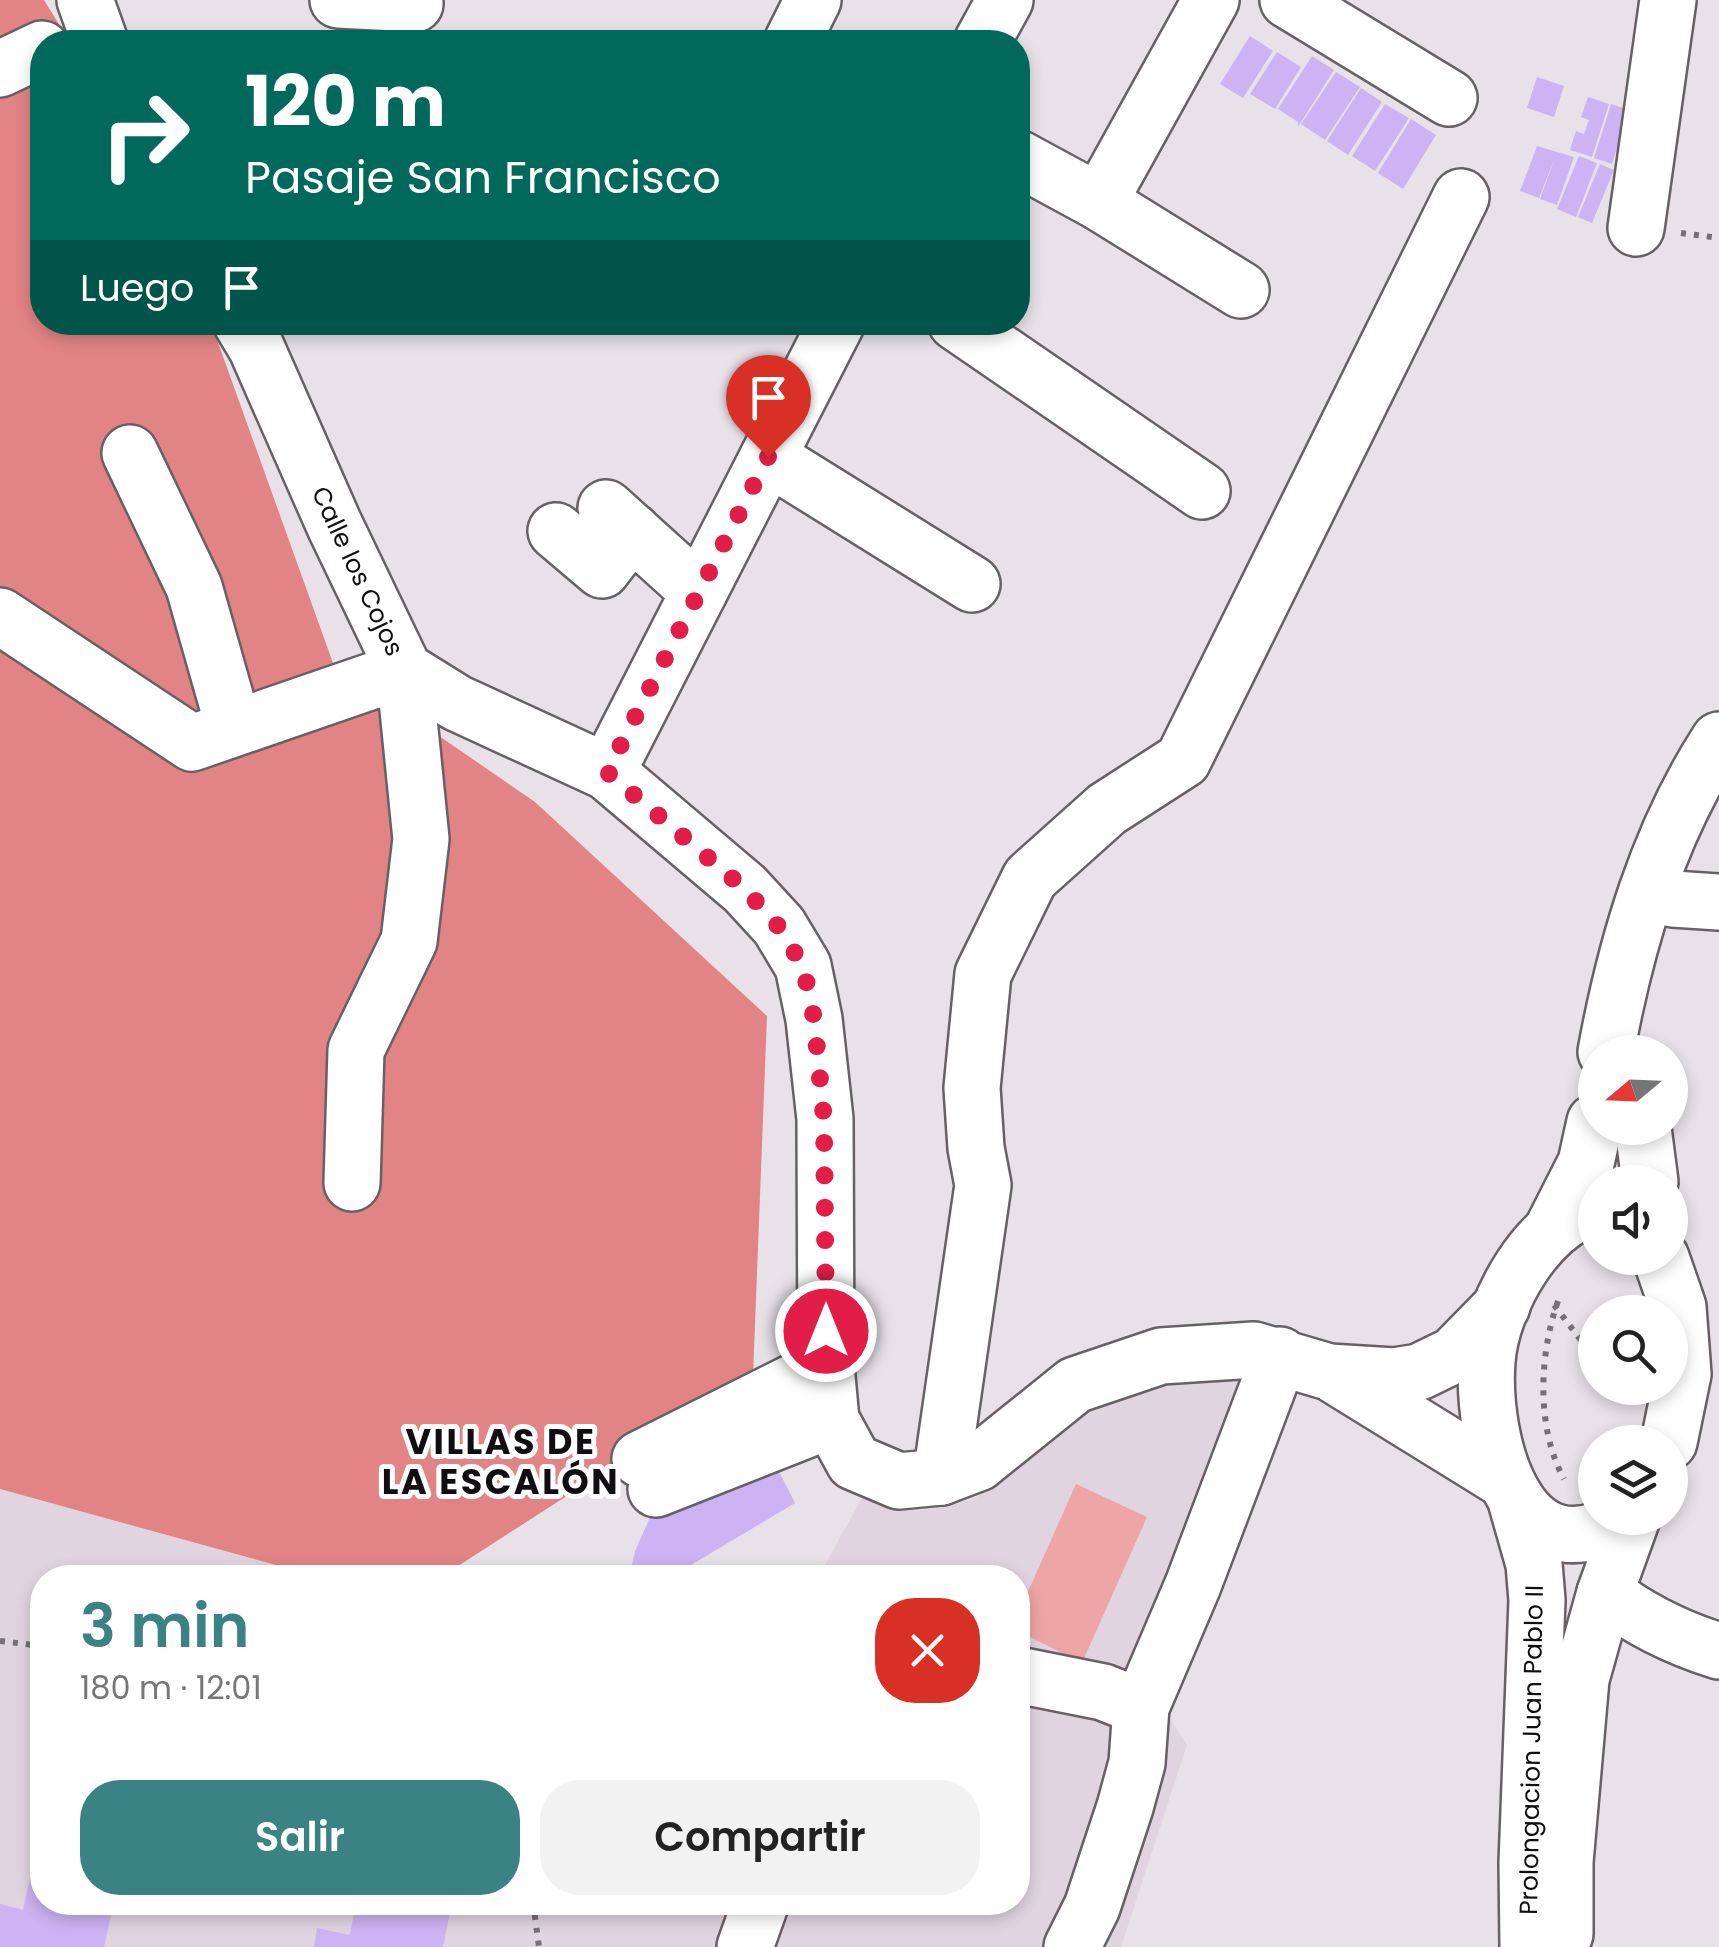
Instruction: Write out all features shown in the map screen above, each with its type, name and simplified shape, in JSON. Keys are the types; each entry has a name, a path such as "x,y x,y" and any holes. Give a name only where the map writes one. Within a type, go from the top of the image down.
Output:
{"street":[{"path":"338,0 415,4"},
{"path":"989,30 1006,0"},
{"path":"1099,202 1212,0"},
{"path":"1288,0 1449,98"},
{"path":"1636,228 1668,0"},
{"path":"0,69 30,55"},
{"path":"1030,165 1242,290"},
{"path":"942,1478 983,1185 972,1088 984,974 1030,878 1107,809 1184,760 1460,196"},
{"name":"Calle los Cojos","path":"249,335 404,670 458,703 607,772 745,889 778,926 803,966 814,1018 824,1119 826,1366 831,1420 854,1462 899,1481 942,1478 978,1463 1075,1385 1160,1356 1288,1359 1394,1376 1420,1372 1454,1355 1533,1297"},
{"path":"607,772 829,335"},
{"path":"975,335 1202,491"},
{"path":"130,452 194,587 234,728"},
{"path":"768,457 972,584"},
{"path":"556,531 602,570 619,520 700,592"},
{"path":"0,616 192,742 404,670 421,839 409,941 356,1050 352,1183"},
{"path":"1610,1035 1636,929 1667,837 1689,787 1719,740"},
{"path":"1646,1035 1652,984 1696,901 1694,846 1719,801"},
{"path":"1533,1297 1521,1264 1574,1218 1590,1145"},
{"path":"1667,1275 1678,1306 1684,1374 1673,1425"},
{"name":"Prolongacion Juan Pablo II","path":"1528,1947 1526,1863 1537,1600 1534,1564 1492,1442 1487,1360 1533,1297"},
{"path":"1072,1947 1092,1907 1138,1763 1128,1702 1288,1359 1511,1489 1537,1522 1554,1533 1580,1535"},
{"path":"826,1366 648,1474 831,1420"},
{"path":"1565,1947 1565,1862 1582,1678 1626,1535"},
{"path":"1605,1593 1631,1613 1681,1639 1719,1651"},
{"path":"1030,1678 1128,1702"},
{"path":"745,1947 756,1915"}],"path":[{"path":"1533,1297 1578,1336"},
{"path":"1533,1297 1546,1350 1545,1419 1554,1458 1571,1488"},
{"path":"0,1641 30,1645"},
{"path":"535,1915 539,1947"}],"shaded area":[{"path":"0,0 44,0 63,30 30,30 30,335 215,335 333,663 535,802 767,1016 753,1376 460,1565 276,1565 0,1489"},
{"path":"1278,1373 1165,1712 1187,1745 1121,1947 0,1947 0,1489 276,1565 30,1565 30,1915 1030,1915 1030,1565 825,1565 865,1493 922,1510 974,1499 1065,1426 1137,1382"},
{"path":"1076,1484 1147,1517 1082,1663 1030,1637 1030,1587"}],"building":[{"path":"1250,36 1273,51 1243,98 1220,84"},
{"path":"1277,52 1301,67 1275,109 1250,94"},
{"path":"1312,56 1334,70 1298,127 1298,122 1278,109"},
{"path":"1336,72 1360,87 1325,140 1301,124"},
{"path":"1537,77 1564,86 1554,117 1527,108"},
{"path":"1361,88 1382,102 1348,155 1327,141"},
{"path":"1588,97 1609,104 1592,157 1570,150 1576,131 1584,134 1589,120 1581,117"},
{"path":"1385,104 1409,118 1375,171 1352,156"},
{"path":"1611,104 1629,110 1612,164 1594,158"},
{"path":"1411,119 1436,135 1403,189 1378,173"},
{"path":"1537,146 1574,157 1557,205 1540,199 1555,158 1539,198 1520,191"},
{"path":"1579,156 1597,163 1576,217 1557,209"},
{"path":"1600,164 1614,170 1592,223 1578,217"},
{"path":"767,1448 795,1503 691,1565 632,1565 656,1504"},
{"path":"30,1877 30,1915 111,1915 104,1947 0,1947 0,1904 23,1910"},
{"path":"354,1915 449,1915 443,1947 314,1947 317,1928 350,1935"}],"district":[{"name":"VILLAS DE LA ESCALÓN","path":"501,1462"}],"route":[{"path":"768,457 607,772 745,889 778,926 803,966 814,1018 824,1119 826,1331"}]}
